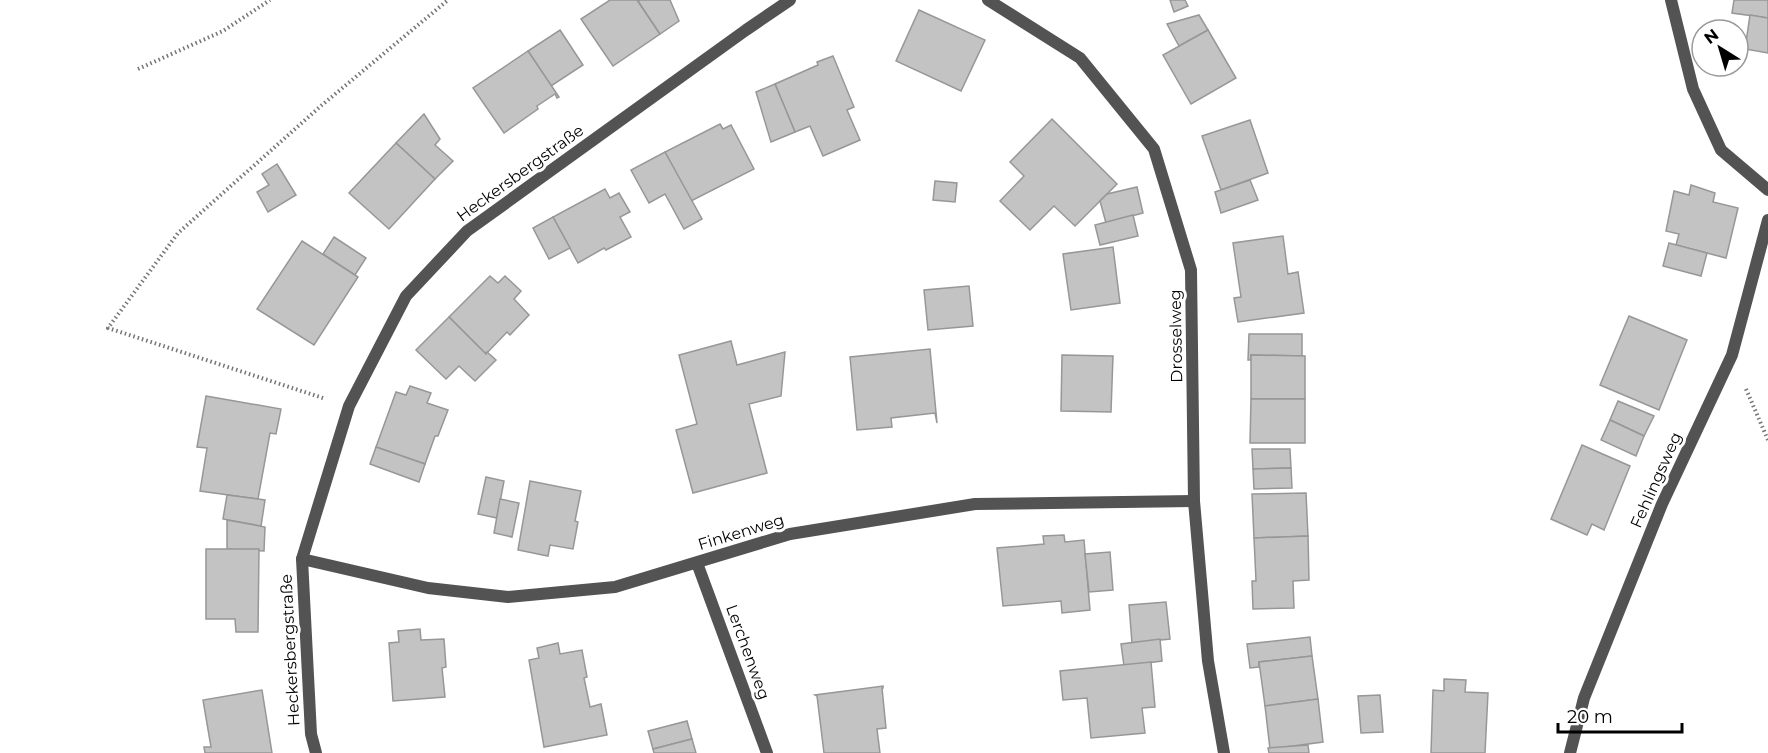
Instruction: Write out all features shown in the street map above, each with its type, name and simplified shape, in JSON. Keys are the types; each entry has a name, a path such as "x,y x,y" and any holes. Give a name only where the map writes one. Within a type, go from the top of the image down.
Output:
{"street":[{"name":"Heckersbergstraße","path":"316,753 311,734 302,559 349,406 406,296 467,231 790,0"},
{"name":"Drosselweg","path":"988,0 1080,58 1154,149 1191,270 1194,501 1208,661 1224,753"},
{"path":"1671,0 1694,89 1720,150 1768,190"},
{"name":"Fehlingsweg","path":"1570,753 1584,698 1662,504 1732,355 1768,220"},
{"name":"Finkenweg","path":"302,559 428,588 508,597 615,587 790,534 975,504 1194,501"},
{"name":"Lerchenweg","path":"698,562 767,753"}],"path":[{"path":"138,69 223,31 270,0"},
{"path":"349,406 108,328 178,233 322,105 448,0"},
{"path":"1732,355 1768,440"}],"building":[{"path":"610,0 637,0 660,34 613,66 581,19"},
{"path":"670,0 679,21 660,34 638,1"},
{"path":"1170,0 1185,0 1188,6 1174,12"},
{"path":"1734,0 1768,0 1768,18 1732,13"},
{"path":"919,10 985,40 961,91 896,61"},
{"path":"1199,15 1208,30 1179,46 1167,24"},
{"path":"1750,15 1768,18 1768,53 1750,50"},
{"path":"560,30 583,65 551,86 528,51"},
{"path":"1208,30 1236,78 1191,104 1163,55"},
{"path":"528,51 559,97 557,98 555,94 504,133 473,88"},
{"path":"833,56 854,107 847,110 860,140 823,156 810,126 795,132 775,84"},
{"path":"775,84 795,132 771,142 756,92"},
{"path":"424,114 440,139 435,145 453,161 435,179 396,143"},
{"path":"1052,119 1117,184 1075,226 1054,206 1030,230 1000,201 1024,176 1010,162"},
{"path":"1250,120 1268,173 1221,190 1202,136"},
{"path":"720,124 723,129 731,125 754,169 691,201 665,152"},
{"path":"396,143 435,179 389,229 349,193"},
{"path":"665,152 702,219 684,229 665,194 649,203 631,170"},
{"path":"277,164 296,195 268,212 257,192 269,185 262,174"},
{"path":"1250,180 1258,200 1221,213 1215,192"},
{"path":"935,181 957,183 955,202 933,200"},
{"path":"1691,185 1715,193 1713,202 1738,208 1726,258 1676,245 1679,234 1666,231 1674,191 1689,195"},
{"path":"1137,187 1143,213 1106,223 1100,201 1107,194"},
{"path":"605,189 610,198 619,193 630,212 620,217 631,237 606,250 604,248 578,263 553,217"},
{"path":"1133,215 1138,236 1100,245 1095,225"},
{"path":"553,217 570,248 549,259 533,228"},
{"path":"1283,236 1288,274 1298,272 1304,313 1238,322 1234,298 1241,297 1233,243"},
{"path":"334,237 366,258 355,275 323,254"},
{"path":"302,241 358,277 314,345 257,309"},
{"path":"1669,243 1707,253 1701,276 1663,266"},
{"path":"1113,247 1120,303 1071,310 1063,254"},
{"path":"490,276 498,283 505,276 521,291 514,299 529,315 510,335 507,332 486,354 449,317"},
{"path":"969,286 973,326 928,330 924,290"},
{"path":"1629,316 1687,340 1659,410 1600,385"},
{"path":"449,317 486,354 487,352 496,360 475,381 459,366 446,379 416,350"},
{"path":"1249,334 1302,334 1302,356 1251,355 1251,360 1248,360"},
{"path":"731,341 737,365 785,352 781,396 749,404 767,473 693,493 676,430 697,424 679,355"},
{"path":"930,349 937,423 935,413 891,418 892,427 857,430 850,357"},
{"path":"1062,355 1113,356 1111,412 1061,411"},
{"path":"1251,355 1305,356 1305,399 1251,399"},
{"path":"410,386 431,393 427,403 448,410 425,464 376,447 396,392 406,395"},
{"path":"206,396 281,409 276,434 270,433 258,499 200,491 207,448 197,447"},
{"path":"1251,399 1305,399 1305,443 1250,443"},
{"path":"1618,401 1654,416 1644,436 1610,420"},
{"path":"1610,420 1644,436 1636,456 1601,440"},
{"path":"1582,445 1630,466 1604,530 1592,524 1587,535 1551,519"},
{"path":"376,447 425,464 419,482 370,464"},
{"path":"1252,449 1290,449 1291,468 1253,469"},
{"path":"1291,468 1292,488 1254,489 1253,469"},
{"path":"486,477 504,481 497,518 478,514"},
{"path":"530,481 581,491 575,521 578,522 573,549 550,545 548,556 518,550"},
{"path":"1306,493 1308,536 1254,538 1252,494"},
{"path":"227,495 265,500 261,526 223,519"},
{"path":"500,499 519,503 512,537 494,533"},
{"path":"227,520 265,527 264,551 227,549"},
{"path":"1064,535 1065,542 1084,540 1090,610 1062,613 1061,601 1003,606 997,548 1044,544 1043,536"},
{"path":"1308,536 1309,580 1293,581 1294,608 1253,609 1252,581 1256,581 1254,538"},
{"path":"206,549 259,549 258,632 236,632 235,619 206,619"},
{"path":"1110,552 1113,590 1089,592 1085,554"},
{"path":"1166,602 1170,639 1132,643 1129,605"},
{"path":"420,629 421,640 444,639 446,667 442,668 445,697 393,701 389,643 399,642 398,631"},
{"path":"1310,637 1312,656 1259,662 1259,667 1250,668 1247,644"},
{"path":"1160,639 1162,661 1124,666 1121,644"},
{"path":"558,643 560,654 582,650 587,677 584,678 590,707 601,704 607,735 544,747 529,660 539,658 537,648"},
{"path":"1312,656 1318,699 1265,706 1259,662"},
{"path":"1151,662 1155,707 1142,708 1145,733 1091,738 1087,698 1063,700 1060,671"},
{"path":"1444,679 1466,680 1465,692 1488,693 1485,753 1431,753 1433,690 1444,691"},
{"path":"883,686 886,728 877,729 880,753 824,753 817,696 815,695"},
{"path":"262,690 272,753 205,753 204,747 211,747 203,700"},
{"path":"1380,695 1383,732 1361,733 1358,696"},
{"path":"1318,699 1323,742 1270,749 1265,706"},
{"path":"687,721 692,739 653,749 648,731"},
{"path":"692,739 696,753 654,753 653,749"},
{"path":"1308,745 1309,753 1269,753 1268,748"}]}
